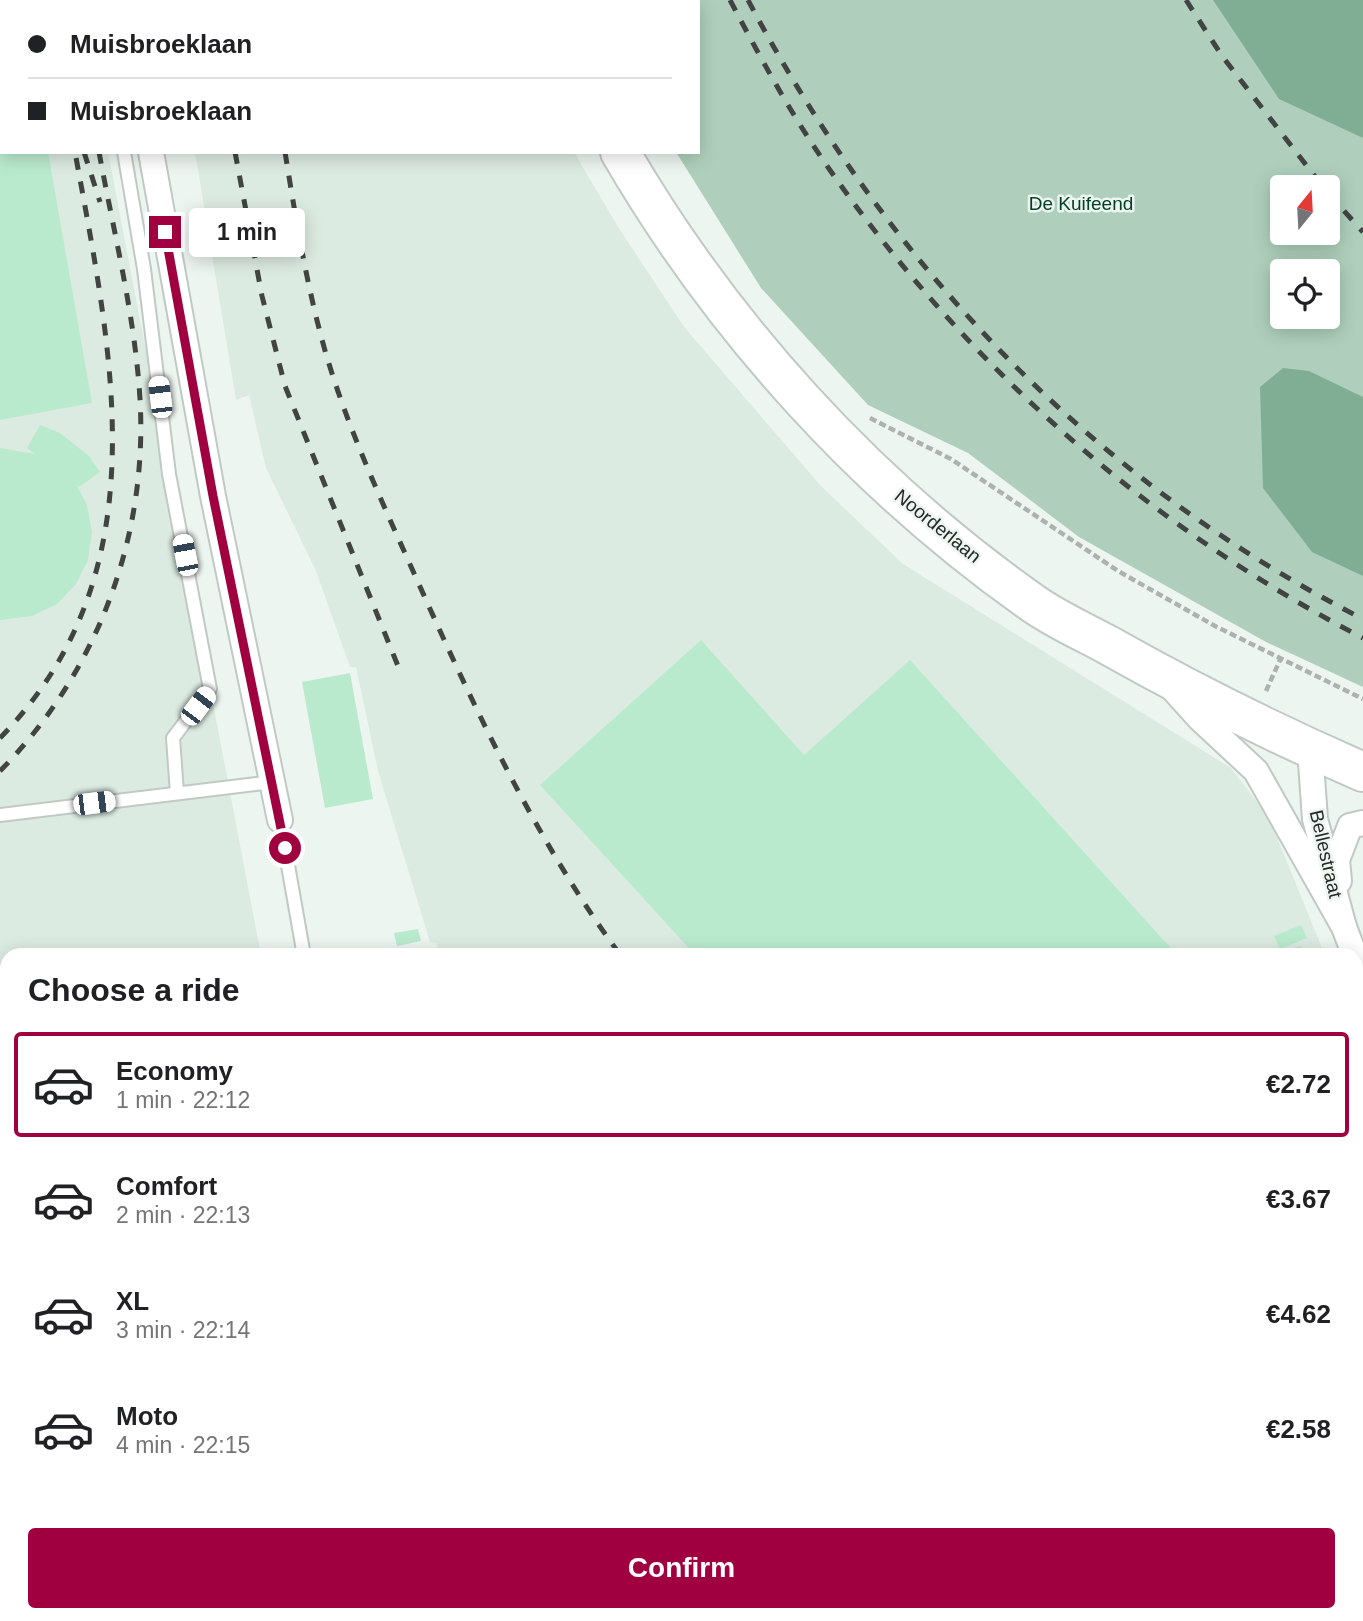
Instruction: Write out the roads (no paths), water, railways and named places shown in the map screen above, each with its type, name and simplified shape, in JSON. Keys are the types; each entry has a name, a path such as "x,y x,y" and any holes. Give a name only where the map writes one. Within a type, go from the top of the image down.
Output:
{"main road":[{"name":"Noorderlaan","path":"621,154 699,275 733,318 851,452 914,509 1036,605 1162,677 1363,772"}],"street":[{"path":"151,154 213,496 280,820"},
{"path":"1162,677 1199,718 1256,771 1344,927"},
{"name":"Bellestraat","path":"1310,749 1315,819 1344,927 1352,948"},
{"path":"1344,927 1337,860 1350,826 1363,823"}],"lane":[{"path":"124,154 144,269 169,474 211,689 173,738 177,793"},
{"path":"0,815 272,782"},
{"path":"280,820 302,948"}],"railway":[{"path":"730,0 791,110 832,173 886,245 943,313 1004,377 1069,437 1137,494 1209,546 1284,594 1363,638"},
{"path":"748,0 804,98 866,190 933,277 1007,358 1087,433 1173,502 1265,564 1363,619"},
{"path":"1186,0 1222,56 1314,175"},
{"path":"0,738 51,673 85,605 105,533 112,459 110,383 102,306 75,154"},
{"path":"85,154 100,202"},
{"path":"0,771 34,733 64,691 89,647 125,552 135,502 140,451 137,368 129,306 99,154"},
{"path":"235,154 262,296 285,386 400,671"},
{"path":"285,154 302,254 319,329 345,412 368,468 461,677 509,773 561,867 615,948"},
{"path":"1340,206 1363,232"}],"park label":[{"name":"De Kuifeend","path":"1081,203"}]}
